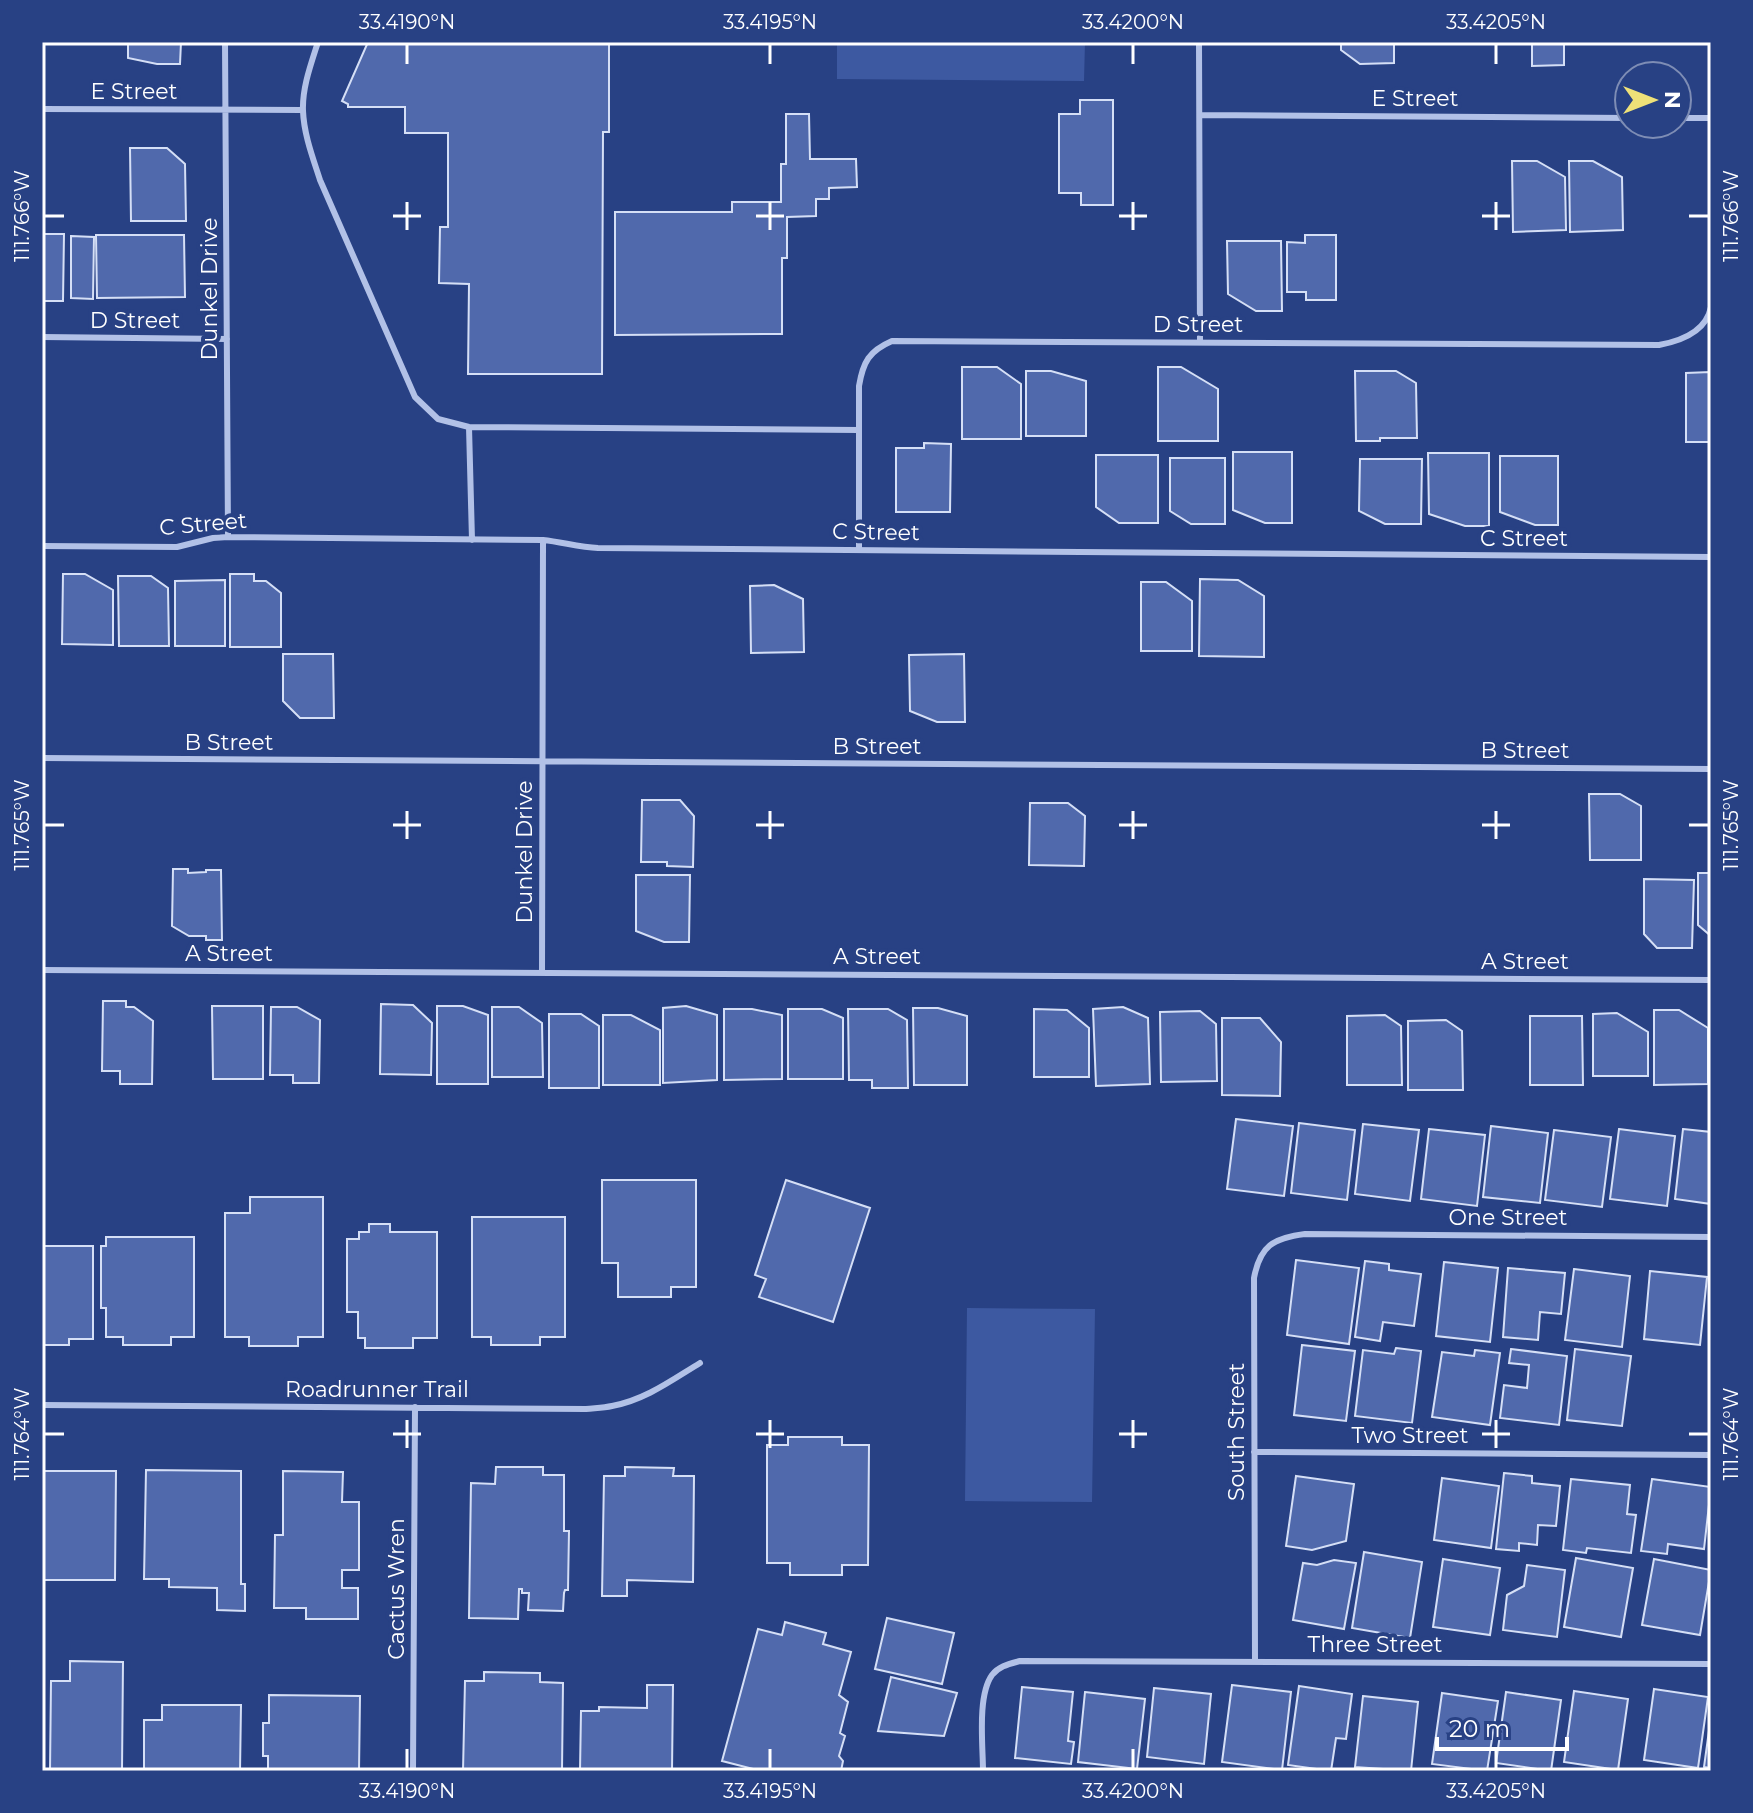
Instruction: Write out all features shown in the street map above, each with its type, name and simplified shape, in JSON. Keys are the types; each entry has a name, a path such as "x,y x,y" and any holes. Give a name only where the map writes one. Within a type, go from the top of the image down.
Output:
{"lane":[{"name":"Dunkel Drive","path":"225,42 228,537"},
{"path":"318,42 307,74 302,110 308,145 320,180 415,397 438,419 469,427 859,430"},
{"path":"1199,42 1200,342"},
{"name":"E Street","path":"42,109 302,110"},
{"name":"E Street","path":"1200,115 1613,118"},
{"name":"D Street","path":"859,550 861,371 878,347 892,341 1659,345 1675,342 1701,327 1711,307"},
{"name":"D Street","path":"42,337 227,339"},
{"path":"469,427 472,540"},
{"name":"C Street","path":"42,546 177,547 228,537 543,540 589,547 1711,557"},
{"name":"Dunkel Drive","path":"542,972 543,540"},
{"name":"B Street","path":"42,758 1711,769"},
{"name":"A Street","path":"42,970 1711,980"},
{"name":"One Street","path":"1305,1234 1711,1237"},
{"name":"South Street","path":"1255,1661 1254,1278 1262,1252 1273,1242 1305,1234"},
{"name":"Roadrunner Trail","path":"42,1405 586,1409 636,1400 700,1363"},
{"name":"Cactus Wren","path":"413,1771 415,1407"},
{"name":"Two Street","path":"1254,1452 1711,1455"},
{"name":"Three Street","path":"983,1771 986,1689 992,1675 1004,1665 1020,1661 1711,1664"}],"shaded area":[{"path":"837,42 1085,42 1084,81 837,79"},
{"path":"967,1308 1095,1309 1092,1502 965,1501"}],"building":[{"path":"128,42 181,42 180,64 157,64 128,58"},
{"path":"368,42 609,42 609,132 603,132 602,374 468,374 469,284 439,283 440,227 448,227 448,133 405,133 405,107 348,107 342,101"},
{"path":"1341,42 1394,42 1394,63 1360,64 1341,50"},
{"path":"1532,42 1564,42 1564,65 1532,66"},
{"path":"1080,100 1113,100 1113,205 1081,205 1081,193 1059,193 1059,114 1080,114"},
{"path":"786,114 809,114 810,159 856,159 857,187 829,188 829,199 816,199 816,216 787,217 787,258 782,258 782,334 615,335 615,212 732,212 732,202 781,202 781,164 786,164"},
{"path":"130,148 167,148 185,164 186,221 131,221"},
{"path":"1512,161 1537,161 1565,177 1566,230 1513,232"},
{"path":"1569,161 1593,161 1622,177 1623,230 1570,232"},
{"path":"42,234 64,234 63,301 42,301"},
{"path":"96,235 184,235 185,297 97,298"},
{"path":"1305,235 1336,235 1336,300 1306,300 1306,292 1287,292 1287,242 1305,243"},
{"path":"71,236 94,237 93,299 71,298"},
{"path":"1227,241 1281,241 1282,311 1256,311 1228,294"},
{"path":"962,367 997,367 1021,384 1021,439 962,439"},
{"path":"1158,367 1181,367 1218,389 1218,441 1158,441"},
{"path":"1026,371 1051,371 1086,381 1086,436 1026,436"},
{"path":"1355,371 1396,371 1416,383 1417,438 1356,441"},
{"path":"1710,372 1711,442 1686,442 1686,373"},
{"path":"924,443 951,444 950,512 896,512 896,448 924,448"},
{"path":"1233,452 1292,452 1292,523 1265,523 1233,510"},
{"path":"1428,453 1489,453 1489,526 1465,526 1429,514"},
{"path":"1096,455 1158,455 1158,523 1119,523 1096,507"},
{"path":"1500,456 1558,456 1558,525 1535,525 1500,512"},
{"path":"1170,458 1225,458 1225,524 1191,524 1170,511"},
{"path":"1360,459 1422,459 1421,524 1385,524 1359,511"},
{"path":"63,574 85,574 113,590 113,645 62,644"},
{"path":"230,574 254,574 254,581 266,581 281,593 281,647 230,647"},
{"path":"118,576 151,576 168,588 169,646 119,646"},
{"path":"1200,579 1238,580 1264,596 1264,657 1199,656"},
{"path":"225,580 225,646 175,646 175,581"},
{"path":"1141,582 1166,582 1192,601 1192,651 1141,651"},
{"path":"774,585 803,599 804,652 751,653 750,586"},
{"path":"283,654 333,654 334,718 300,718 283,701"},
{"path":"964,654 965,722 937,722 910,711 909,655"},
{"path":"1589,794 1620,794 1641,806 1641,860 1590,860"},
{"path":"642,800 680,800 694,816 693,867 667,866 667,862 641,862"},
{"path":"1030,803 1068,803 1085,816 1084,866 1029,865"},
{"path":"173,869 188,869 188,873 221,870 222,940 189,936 172,926"},
{"path":"1698,873 1711,873 1711,936 1698,925"},
{"path":"636,875 690,875 689,942 664,942 636,931"},
{"path":"1644,879 1694,880 1692,948 1657,948 1644,934"},
{"path":"103,1001 126,1001 126,1007 134,1007 153,1021 152,1084 120,1084 120,1071 102,1071"},
{"path":"381,1004 413,1005 432,1023 431,1075 380,1074"},
{"path":"212,1006 263,1006 263,1079 213,1079"},
{"path":"437,1006 463,1006 488,1015 488,1084 437,1084"},
{"path":"686,1006 717,1015 717,1080 663,1083 663,1008"},
{"path":"271,1007 297,1007 320,1020 319,1083 293,1083 293,1075 270,1075"},
{"path":"492,1007 519,1007 542,1023 543,1077 492,1077"},
{"path":"1123,1007 1148,1018 1150,1084 1096,1086 1093,1009"},
{"path":"913,1008 938,1008 967,1016 967,1085 914,1085"},
{"path":"724,1009 752,1009 782,1015 782,1079 724,1080"},
{"path":"788,1009 822,1009 843,1018 843,1079 788,1079"},
{"path":"848,1009 888,1009 907,1020 908,1088 872,1088 872,1080 849,1080"},
{"path":"1034,1009 1067,1010 1089,1028 1089,1077 1034,1077"},
{"path":"1654,1010 1679,1010 1708,1028 1708,1084 1654,1085"},
{"path":"1200,1011 1216,1024 1217,1081 1161,1082 1160,1012"},
{"path":"1617,1013 1648,1032 1648,1076 1593,1076 1593,1014"},
{"path":"549,1014 581,1014 599,1026 599,1088 549,1088"},
{"path":"603,1015 631,1015 660,1030 660,1085 603,1085"},
{"path":"1385,1015 1401,1026 1402,1085 1347,1085 1347,1016"},
{"path":"1530,1016 1582,1016 1583,1085 1530,1085"},
{"path":"1222,1018 1260,1018 1281,1042 1280,1096 1222,1095"},
{"path":"1446,1020 1462,1031 1463,1090 1408,1090 1408,1021"},
{"path":"1236,1119 1293,1126 1284,1196 1227,1189"},
{"path":"1299,1123 1355,1130 1347,1200 1291,1193"},
{"path":"1363,1124 1419,1130 1410,1201 1355,1194"},
{"path":"1491,1126 1548,1133 1540,1203 1483,1197"},
{"path":"1429,1129 1485,1135 1477,1206 1421,1199"},
{"path":"1619,1129 1675,1136 1667,1206 1610,1199"},
{"path":"1683,1129 1711,1132 1711,1204 1675,1199"},
{"path":"1554,1130 1611,1137 1602,1207 1545,1200"},
{"path":"602,1180 696,1180 696,1287 671,1287 671,1297 618,1297 618,1263 602,1263"},
{"path":"786,1180 870,1208 833,1322 759,1297 766,1279 755,1275"},
{"path":"250,1197 323,1197 323,1337 298,1337 298,1346 249,1346 249,1337 225,1337 225,1213 250,1213"},
{"path":"472,1217 565,1217 565,1337 540,1337 540,1345 491,1345 491,1337 472,1337"},
{"path":"369,1224 390,1224 390,1232 437,1232 437,1338 413,1338 413,1348 365,1348 365,1338 358,1338 358,1312 347,1312 347,1239 359,1239 359,1232 369,1232"},
{"path":"106,1237 194,1237 194,1337 171,1337 171,1345 123,1345 123,1337 106,1337 106,1308 101,1308 101,1246 106,1246"},
{"path":"42,1246 93,1246 93,1339 69,1339 69,1345 42,1345"},
{"path":"1296,1260 1359,1268 1349,1344 1287,1335"},
{"path":"1365,1261 1389,1264 1389,1270 1421,1274 1414,1326 1383,1322 1380,1341 1355,1337"},
{"path":"1444,1262 1498,1268 1490,1342 1436,1336"},
{"path":"1508,1268 1565,1273 1561,1314 1540,1312 1538,1340 1503,1337"},
{"path":"1574,1269 1630,1276 1622,1347 1565,1340"},
{"path":"1650,1271 1707,1277 1700,1345 1644,1339"},
{"path":"1302,1345 1355,1351 1346,1421 1294,1415"},
{"path":"1396,1348 1421,1351 1412,1423 1355,1416 1363,1350 1394,1354"},
{"path":"1511,1349 1567,1356 1559,1425 1500,1418 1504,1385 1527,1388 1529,1365 1509,1363"},
{"path":"1575,1349 1631,1356 1622,1426 1567,1420"},
{"path":"1475,1350 1500,1353 1490,1425 1432,1417 1442,1352 1474,1356"},
{"path":"788,1437 842,1437 842,1445 869,1445 868,1565 842,1565 842,1575 790,1575 790,1563 767,1563 767,1445 788,1445"},
{"path":"496,1467 543,1467 543,1475 564,1475 564,1531 569,1531 568,1590 564,1593 563,1611 528,1610 529,1593 522,1593 519,1589 518,1619 469,1618 471,1483 495,1484"},
{"path":"625,1467 674,1468 673,1476 694,1476 693,1582 627,1580 627,1596 602,1596 604,1476 625,1476"},
{"path":"146,1470 241,1471 241,1584 245,1584 245,1611 217,1610 217,1588 169,1587 169,1579 144,1579"},
{"path":"42,1471 116,1471 115,1580 42,1580"},
{"path":"283,1471 343,1472 342,1502 359,1502 359,1570 342,1570 342,1588 358,1588 358,1619 306,1619 306,1608 274,1608 275,1535 283,1535"},
{"path":"1504,1473 1532,1476 1532,1483 1560,1486 1556,1526 1538,1525 1537,1545 1519,1543 1519,1551 1496,1549"},
{"path":"1296,1476 1354,1484 1346,1541 1312,1550 1286,1546"},
{"path":"1442,1478 1499,1486 1491,1548 1434,1540"},
{"path":"1571,1479 1630,1485 1627,1514 1636,1515 1631,1553 1587,1548 1586,1553 1563,1550"},
{"path":"1652,1479 1711,1487 1704,1549 1668,1544 1667,1554 1641,1551"},
{"path":"1364,1552 1422,1562 1410,1638 1352,1628"},
{"path":"1576,1558 1633,1568 1621,1637 1564,1627"},
{"path":"1443,1559 1500,1568 1490,1635 1433,1627"},
{"path":"1654,1559 1711,1570 1700,1635 1642,1625"},
{"path":"1334,1560 1356,1563 1344,1629 1293,1620 1303,1563 1317,1565"},
{"path":"1527,1565 1565,1570 1557,1637 1503,1630 1507,1595 1524,1586"},
{"path":"887,1618 954,1633 942,1684 875,1669"},
{"path":"785,1622 826,1633 823,1644 851,1652 839,1695 848,1702 840,1733 845,1736 839,1756 843,1761 841,1771 761,1771 722,1761 758,1629 782,1635"},
{"path":"70,1661 123,1662 122,1771 50,1771 51,1681 70,1681"},
{"path":"484,1672 540,1673 540,1682 563,1683 562,1771 463,1771 465,1681 484,1681"},
{"path":"891,1677 957,1693 944,1736 878,1731"},
{"path":"647,1685 673,1685 672,1771 580,1771 581,1711 599,1711 599,1707 647,1708"},
{"path":"1232,1685 1291,1692 1282,1770 1222,1762"},
{"path":"1299,1686 1352,1694 1346,1739 1336,1738 1331,1771 1288,1765"},
{"path":"1022,1687 1073,1692 1068,1741 1074,1742 1071,1764 1015,1758"},
{"path":"1154,1688 1211,1694 1204,1764 1147,1757"},
{"path":"1654,1689 1708,1697 1698,1768 1644,1760"},
{"path":"1574,1691 1628,1699 1618,1770 1564,1762"},
{"path":"1085,1692 1145,1699 1137,1769 1078,1762"},
{"path":"1506,1692 1561,1700 1551,1771 1496,1763"},
{"path":"1442,1693 1498,1701 1487,1771 1432,1764"},
{"path":"269,1695 360,1696 359,1771 268,1771 268,1756 263,1756 263,1723 269,1723"},
{"path":"1363,1696 1418,1702 1411,1771 1355,1767"},
{"path":"162,1705 241,1705 240,1771 144,1771 144,1720 162,1720"},
{"path":"1711,1716 1711,1768 1704,1767"}]}
